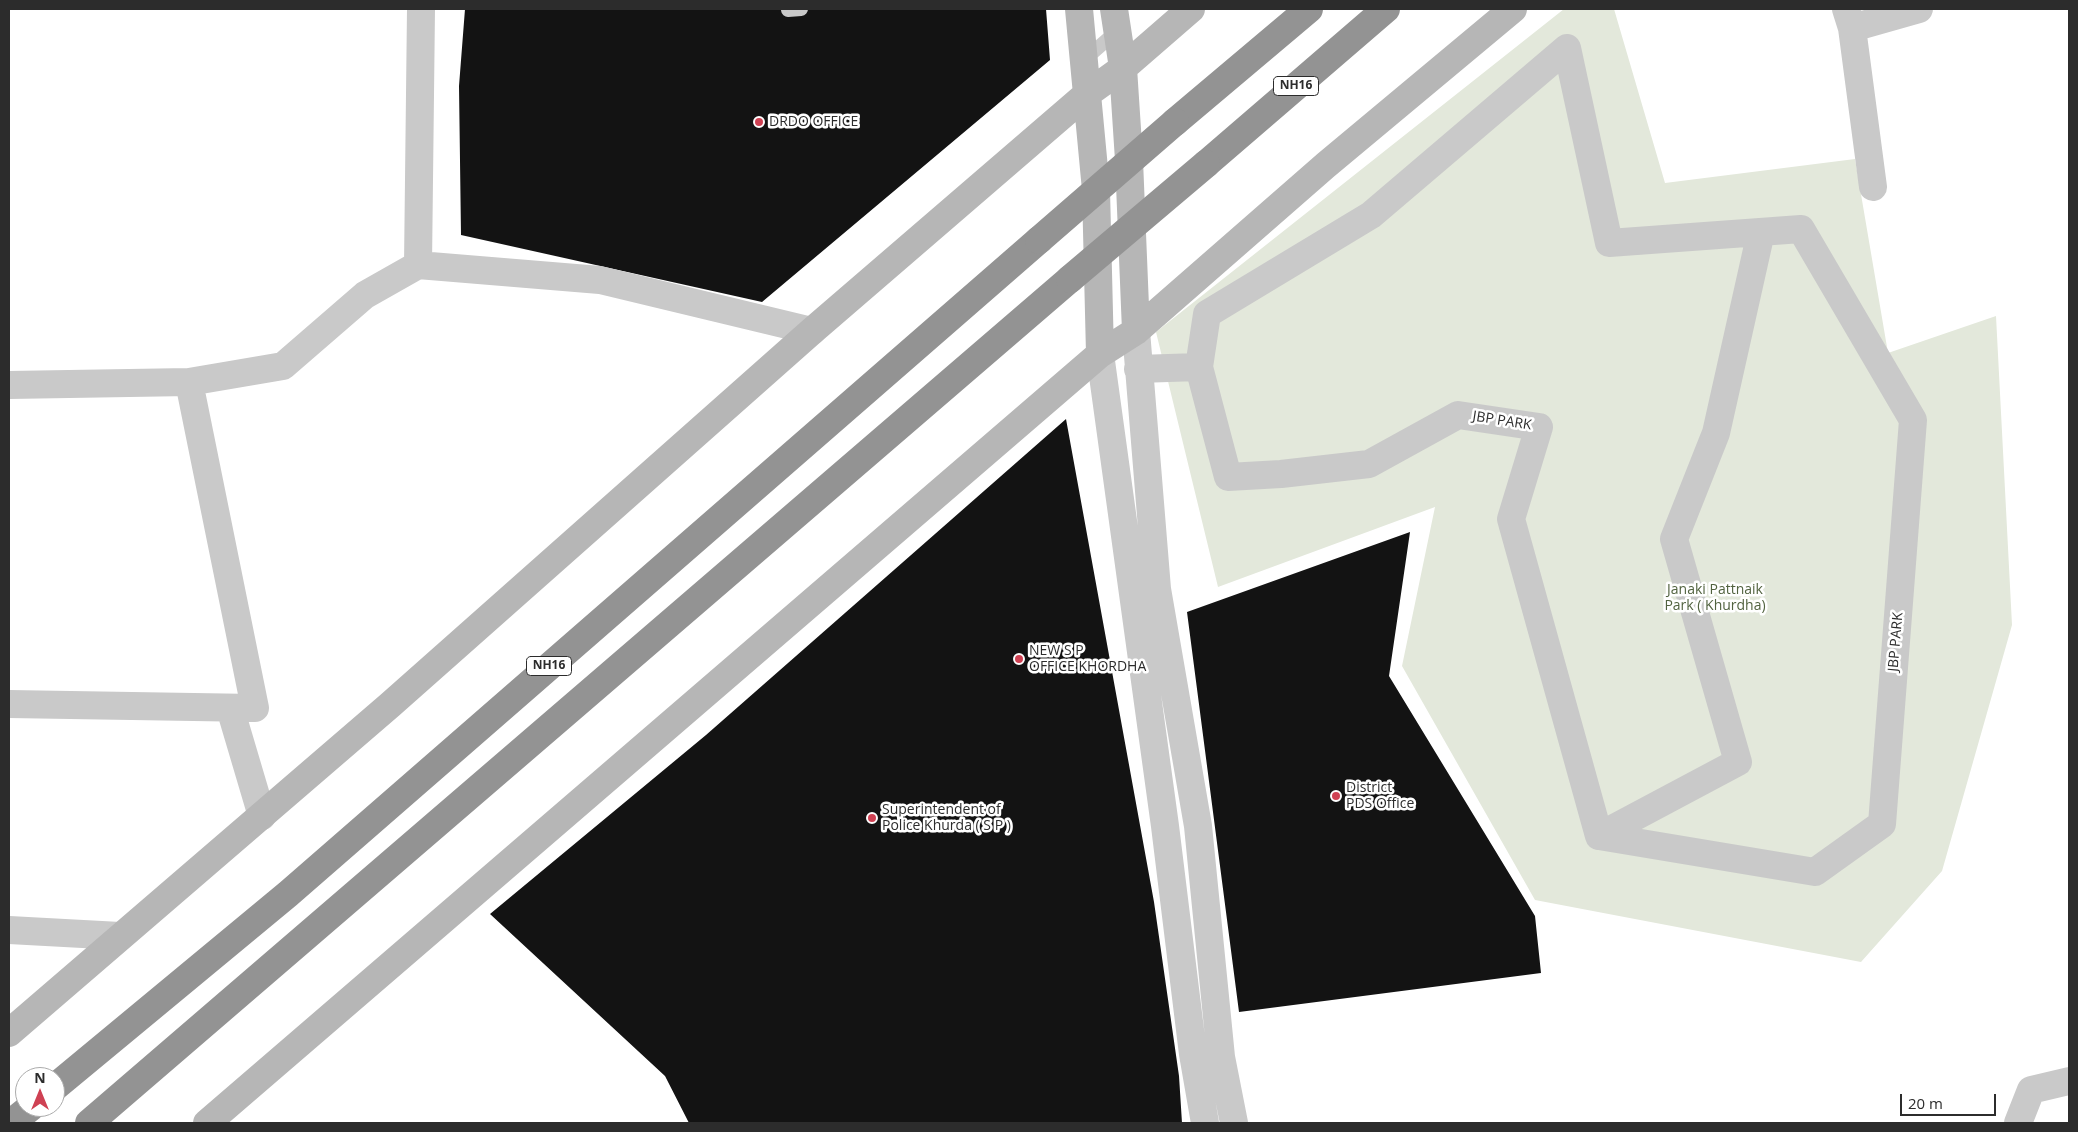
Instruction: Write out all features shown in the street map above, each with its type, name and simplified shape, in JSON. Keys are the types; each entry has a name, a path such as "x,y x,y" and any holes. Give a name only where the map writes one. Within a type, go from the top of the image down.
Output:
{"highway":[{"name":"NH16","path":"65,1079 288,894 1039,240 1309,9"},
{"name":"NH16","path":"89,1123 1386,9"}],"main road":[{"path":"1079,9 1096,190 1100,354"},
{"path":"9,1034 120,936 390,705 812,331 1087,94 1123,68 1192,9"},
{"path":"207,1123 1100,354 1136,331 1326,165 1513,9"},
{"path":"1115,20 1123,68 1136,331"}],"street":[{"path":"418,265 421,9"},
{"path":"1874,186 1849,18 1919,9"},
{"name":"JBP PARK","path":"1567,48 1609,243 1801,229 1913,420 1882,824 1815,872 1599,836 1511,520 1539,427 1458,415 1369,464 1281,474 1228,477 1199,367 1207,314 1371,215 1567,48"},
{"path":"1599,836 1738,762 1674,539 1716,433 1761,232"},
{"path":"9,385 189,382 283,366 365,295 418,265 600,280 812,331"},
{"path":"1136,331 1157,589 1198,826 1222,1057 1234,1123"},
{"path":"1100,354 1165,826 1193,1054 1205,1123"},
{"path":"1138,368 1199,367"},
{"path":"9,704 255,708 189,382"},
{"path":"230,708 262,816"},
{"path":"9,930 120,936"},
{"path":"2018,1123 2031,1090 2069,1081"}],"lane":[{"path":"1084,60 1115,20"}],"green space":[{"name":"Janaki Pattnaik Park ( Khurdha)","path":"1564,9 1614,9 1665,183 1855,159 1888,353 1996,316 2012,625 1942,871 1861,962 1535,900 1402,666 1435,507 1218,587 1156,332"}],"building":[{"path":"465,9 1046,9 1050,60 762,302 461,235 459,86"},
{"name":"Superintendent of Police Khurda ( S P )","path":"1066,419 1154,902 1179,1076 1182,1123 689,1123 665,1076 490,914 706,735"},
{"name":"District PDS Office","path":"1410,532 1389,676 1535,916 1541,973 1239,1012 1187,612"}],"place":[{"name":"DRDO OFFICE","path":"759,122"},
{"name":"NEW S P OFFICE KHORDHA","path":"1019,659"},
{"name":"District PDS Office","path":"1336,796"},
{"name":"Superintendent of Police Khurda ( S P )","path":"872,818"}]}
